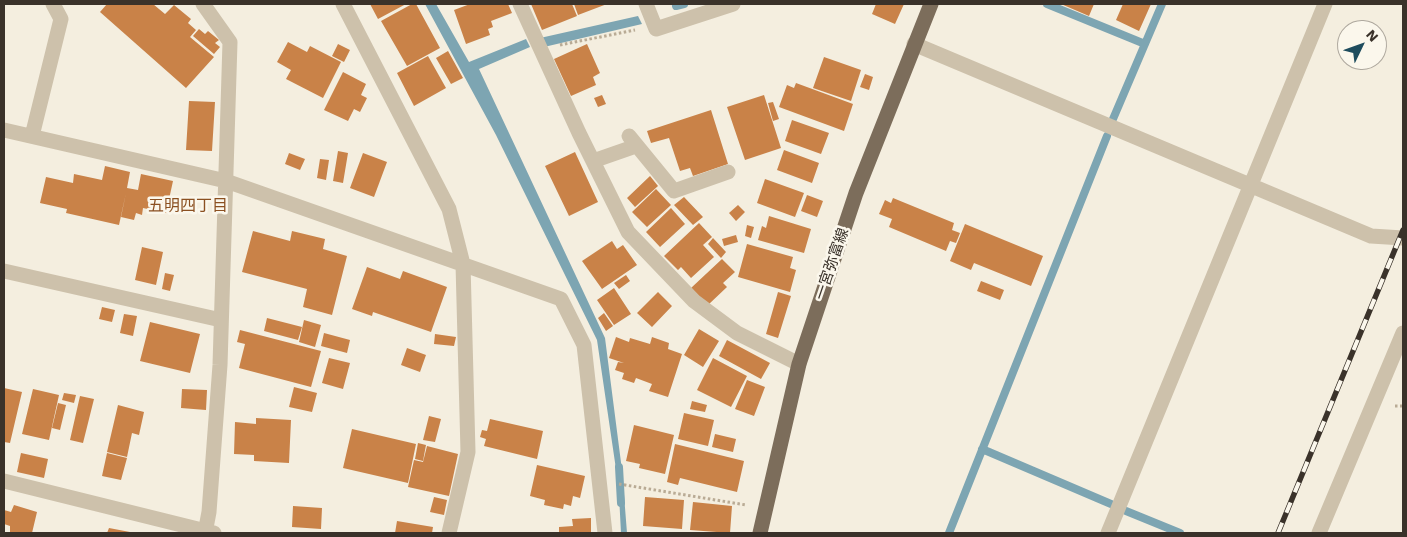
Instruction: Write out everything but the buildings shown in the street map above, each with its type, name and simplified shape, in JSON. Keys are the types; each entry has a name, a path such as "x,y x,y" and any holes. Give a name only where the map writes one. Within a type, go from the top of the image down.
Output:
{"main road":[{"name":"一宮弥富線","path":"760,533 799,364 856,193 931,4"}],"street":[{"path":"32,136 61,19 53,4"},
{"path":"4,481 208,533 220,365 230,42 203,4"},
{"path":"343,4 449,209 463,264 468,452 448,533"},
{"path":"520,4 540,50 628,232 694,301 737,333 799,364"},
{"path":"646,4 656,29 733,4"},
{"path":"1108,533 1324,4"},
{"path":"914,44 1371,236 1403,238"},
{"path":"4,130 226,180 561,299 584,345 605,533"},
{"path":"593,161 633,141 674,191 728,172"},
{"path":"4,271 221,320"},
{"path":"1319,533 1403,332"}],"path":[{"path":"540,50 655,26"},
{"path":"627,485 766,508"}],"water":[{"path":"425,4 436,4 469,62 526,39 530,47 479,69 605,338 623,478 617,476 597,340 496,135"},
{"path":"638,16 642,24 544,47 540,38"},
{"path":"619,495 624,495 627,533 621,533"}],"waterway":[{"path":"676,6 684,4"},
{"path":"1047,4 1145,44"},
{"path":"1113,119 1162,4"},
{"path":"949,533 1107,136"},
{"path":"982,449 1111,504"},
{"path":"619,467 621,503"},
{"path":"1126,511 1180,533"}],"railway":[{"path":"1278,533 1403,230"}],"district":[{"name":"五明四丁目","path":"188,206"}]}
